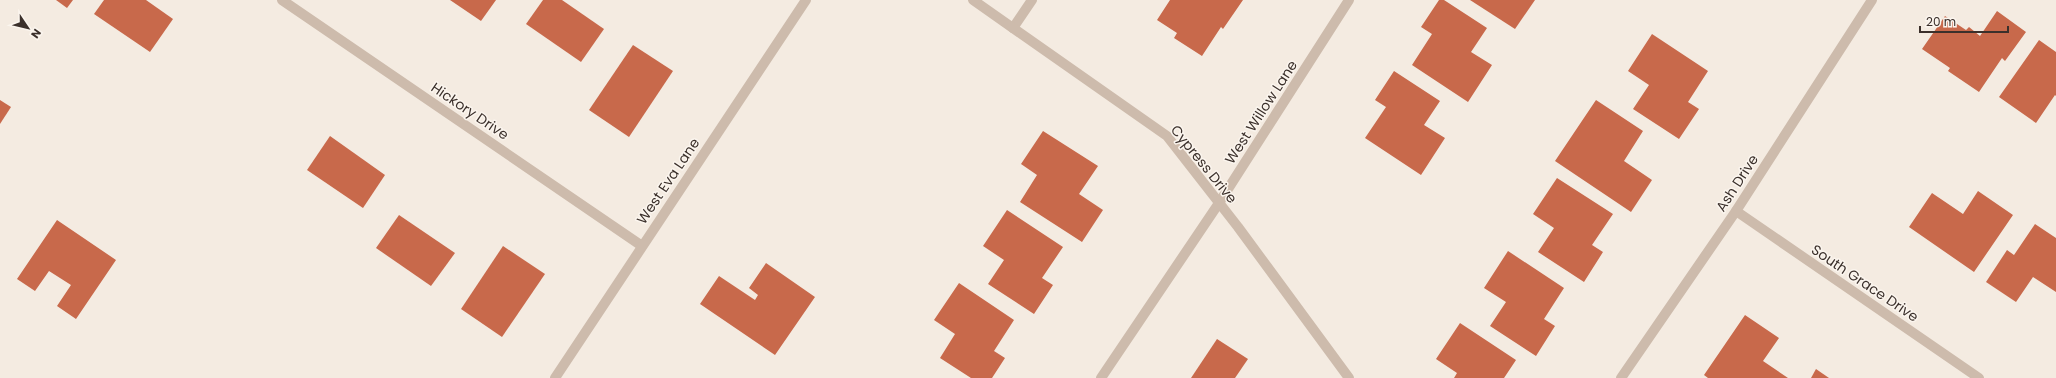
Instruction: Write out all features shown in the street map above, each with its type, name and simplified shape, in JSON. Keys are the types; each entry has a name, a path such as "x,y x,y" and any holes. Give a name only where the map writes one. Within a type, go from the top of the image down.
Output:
{"street":[{"name":"Hickory Drive","path":"282,0 642,246"},
{"name":"West Eva Lane","path":"555,378 806,0"},
{"name":"Cypress Drive","path":"973,0 1167,136 1219,203 1349,378"},
{"path":"1013,28 1032,0"},
{"name":"West Willow Lane","path":"1101,378 1219,203 1349,0"},
{"name":"Ash Drive","path":"1621,378 1736,211 1872,0"},
{"name":"South Grace Drive","path":"1736,211 1979,378"}],"building":[{"path":"56,0 73,0 67,8"},
{"path":"104,0 146,0 173,19 150,52 94,14"},
{"path":"450,0 496,0 481,21"},
{"path":"543,0 562,0 604,29 581,62 526,24"},
{"path":"1170,0 1243,0 1223,29 1221,27 1202,56 1174,38 1177,33 1157,20"},
{"path":"1439,0 1444,0 1487,28 1471,52 1492,65 1468,102 1412,65 1432,34 1421,27"},
{"path":"1470,0 1535,0 1515,29"},
{"path":"1997,11 2026,32 2005,61 2002,58 1979,92 1948,71 1950,68 1922,49 1945,16 1966,30 1969,27 1980,36"},
{"path":"1652,34 1708,71 1688,102 1699,109 1679,139 1633,109 1649,85 1628,71"},
{"path":"2039,40 2056,52 2056,96 2055,95 2036,123 1999,97"},
{"path":"633,45 673,71 629,137 589,110"},
{"path":"1394,71 1440,101 1424,125 1445,138 1421,175 1365,138 1386,107 1375,100"},
{"path":"0,100 11,107 0,124"},
{"path":"1596,100 1643,131 1624,161 1652,180 1631,212 1555,161"},
{"path":"1043,131 1098,166 1079,194 1103,210 1082,242 1020,202 1037,175 1021,164"},
{"path":"330,136 385,175 363,208 307,170"},
{"path":"1557,178 1613,214 1592,245 1603,252 1584,282 1538,252 1554,228 1533,214"},
{"path":"1978,191 2013,215 1974,272 1909,227 1932,193 1963,214"},
{"path":"1007,210 1063,247 1042,278 1053,285 1034,314 988,284 1004,260 983,246"},
{"path":"399,215 455,253 431,286 376,248"},
{"path":"57,220 116,260 76,319 57,306 71,285 49,271 35,291 17,279"},
{"path":"2035,224 2056,238 2056,292 2033,277 2016,302 1986,282 2007,250 2014,255"},
{"path":"503,246 545,274 502,337 461,309"},
{"path":"1508,251 1564,288 1544,319 1555,326 1536,356 1490,326 1506,302 1484,288"},
{"path":"766,263 815,297 775,355 700,304 719,276 755,300 758,295 749,288"},
{"path":"959,283 1014,320 994,351 1005,358 992,378 971,378 940,358 955,334 934,320"},
{"path":"1745,315 1779,338 1763,361 1788,378 1708,378 1704,375"},
{"path":"1460,323 1516,360 1504,378 1454,378 1457,373 1436,359"},
{"path":"1217,339 1248,359 1235,378 1191,378"},
{"path":"1816,369 1829,378 1811,378"}]}
